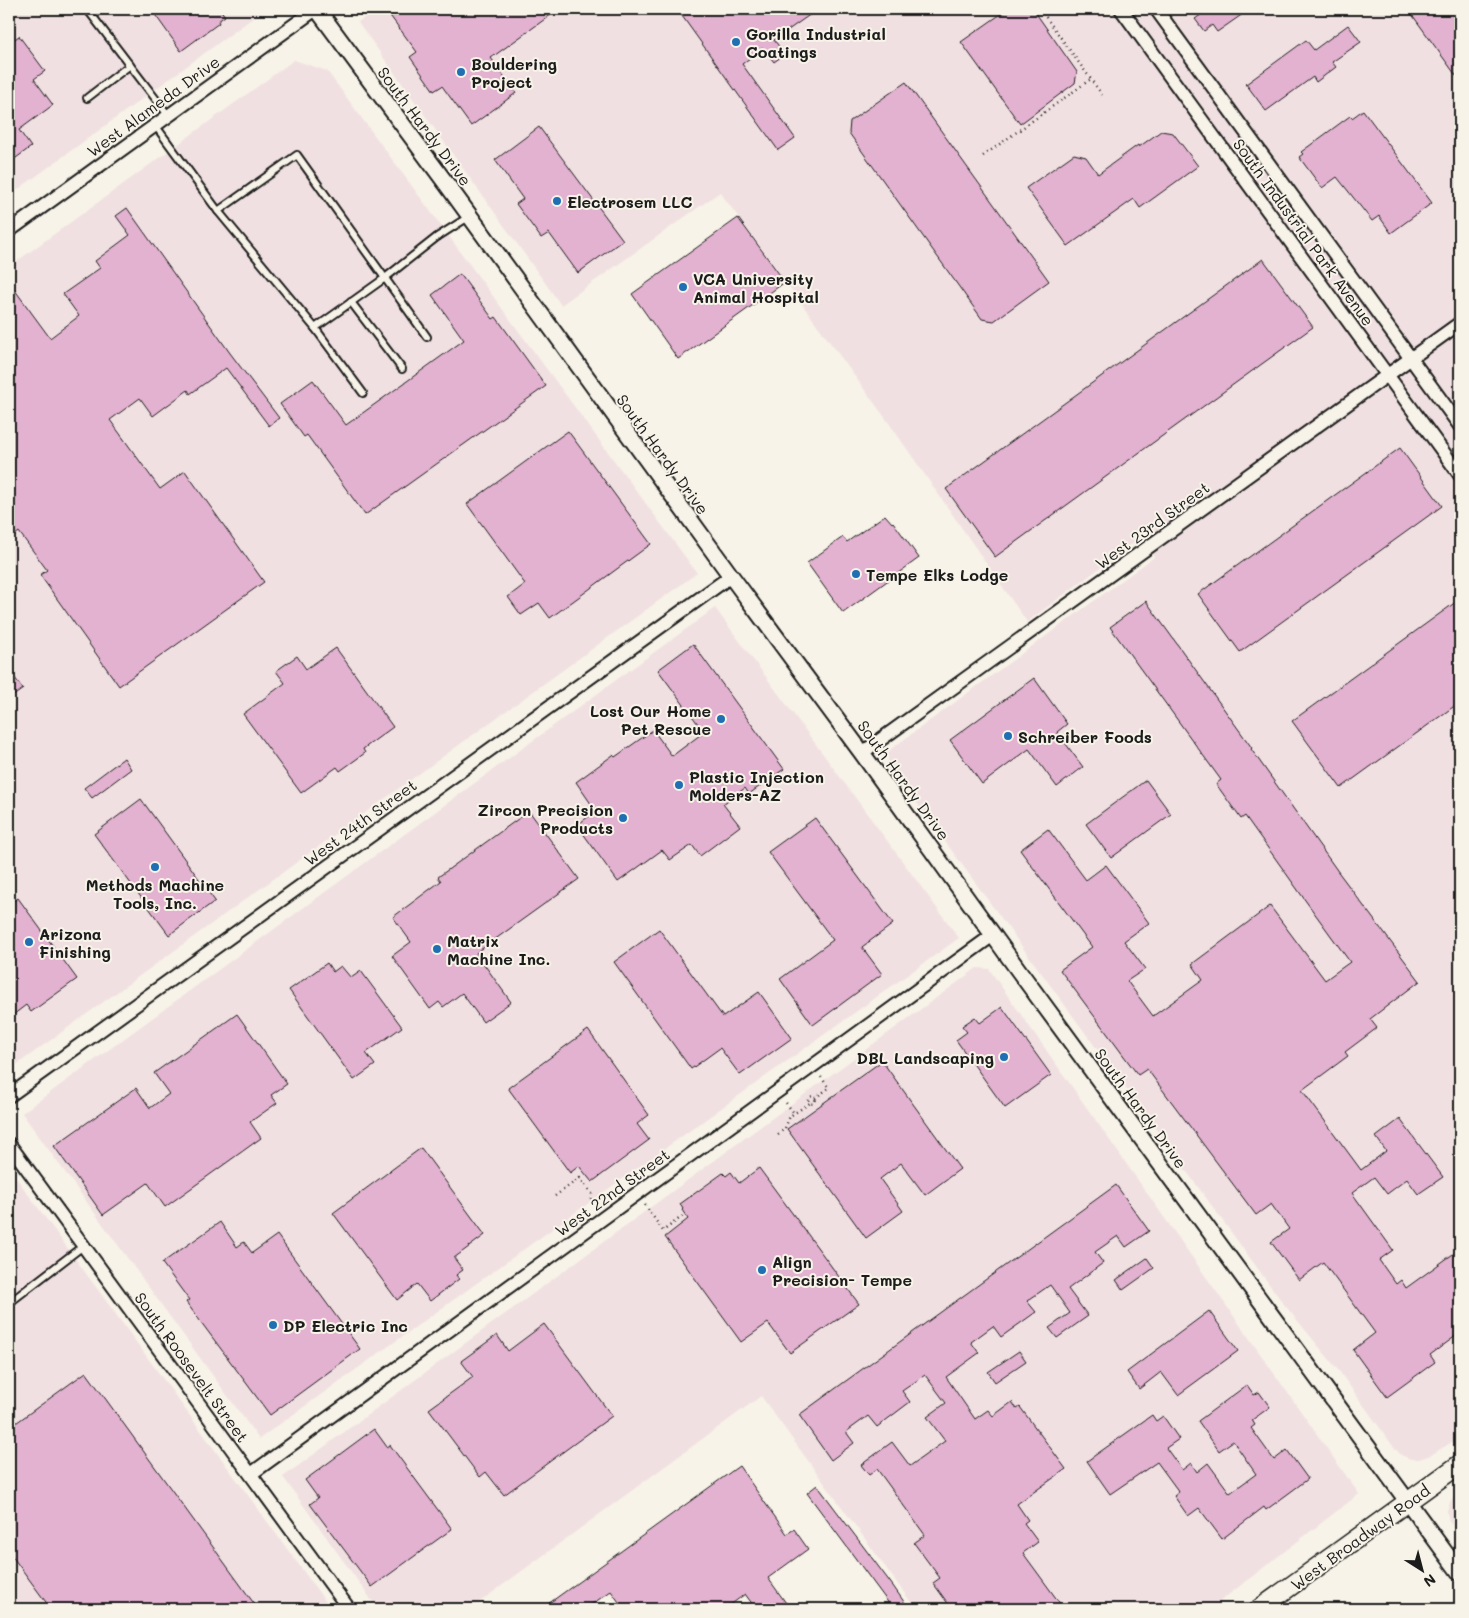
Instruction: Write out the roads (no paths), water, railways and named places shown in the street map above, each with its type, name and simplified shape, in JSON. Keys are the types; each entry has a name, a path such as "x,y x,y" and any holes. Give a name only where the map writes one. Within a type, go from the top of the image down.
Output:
{"main road":[{"name":"West Broadway Road","path":"1260,1609 1460,1464"}],"street":[{"name":"West Alameda Drive","path":"9,230 316,9"},
{"name":"South Hardy Drive","path":"316,9 470,216 1460,1573"},
{"name":"South Industrial Park Avenue","path":"1121,9 1460,475"},
{"name":"South Industrial Park Avenue","path":"1156,9 1460,426"},
{"name":"West 23rd Street","path":"862,753 1460,323"},
{"name":"West 24th Street","path":"9,1096 731,576"},
{"name":"West 22nd Street","path":"251,1474 993,935"},
{"name":"South Roosevelt Street","path":"9,1144 349,1609"}],"lane":[{"path":"87,9 168,115"},
{"path":"86,98 130,65"},
{"path":"155,125 218,211 315,328 363,394"},
{"path":"218,211 297,155 426,337"},
{"path":"315,328 470,216"},
{"path":"351,302 402,369"},
{"path":"9,1303 83,1246"}],"place":[{"name":"Gorilla Industrial Coatings","path":"736,42"},
{"name":"Bouldering Project","path":"461,72"},
{"name":"Electrosem LLC","path":"557,201"},
{"name":"VCA University Animal Hospital","path":"683,287"},
{"name":"Tempe Elks Lodge","path":"856,574"},
{"name":"Lost Our Home Pet Rescue","path":"721,719"},
{"name":"Schreiber Foods","path":"1008,736"},
{"name":"Plastic Injection Molders-AZ","path":"679,785"},
{"name":"Zircon Precision Products","path":"623,818"},
{"name":"Methods Machine Tools, Inc.","path":"155,867"},
{"name":"Arizona Finishing","path":"29,942"},
{"name":"Matrix Machine Inc.","path":"437,949"},
{"name":"DBL Landscaping","path":"1004,1057"},
{"name":"Align Precision- Tempe","path":"762,1270"},
{"name":"DP Electric Inc","path":"273,1325"}]}
